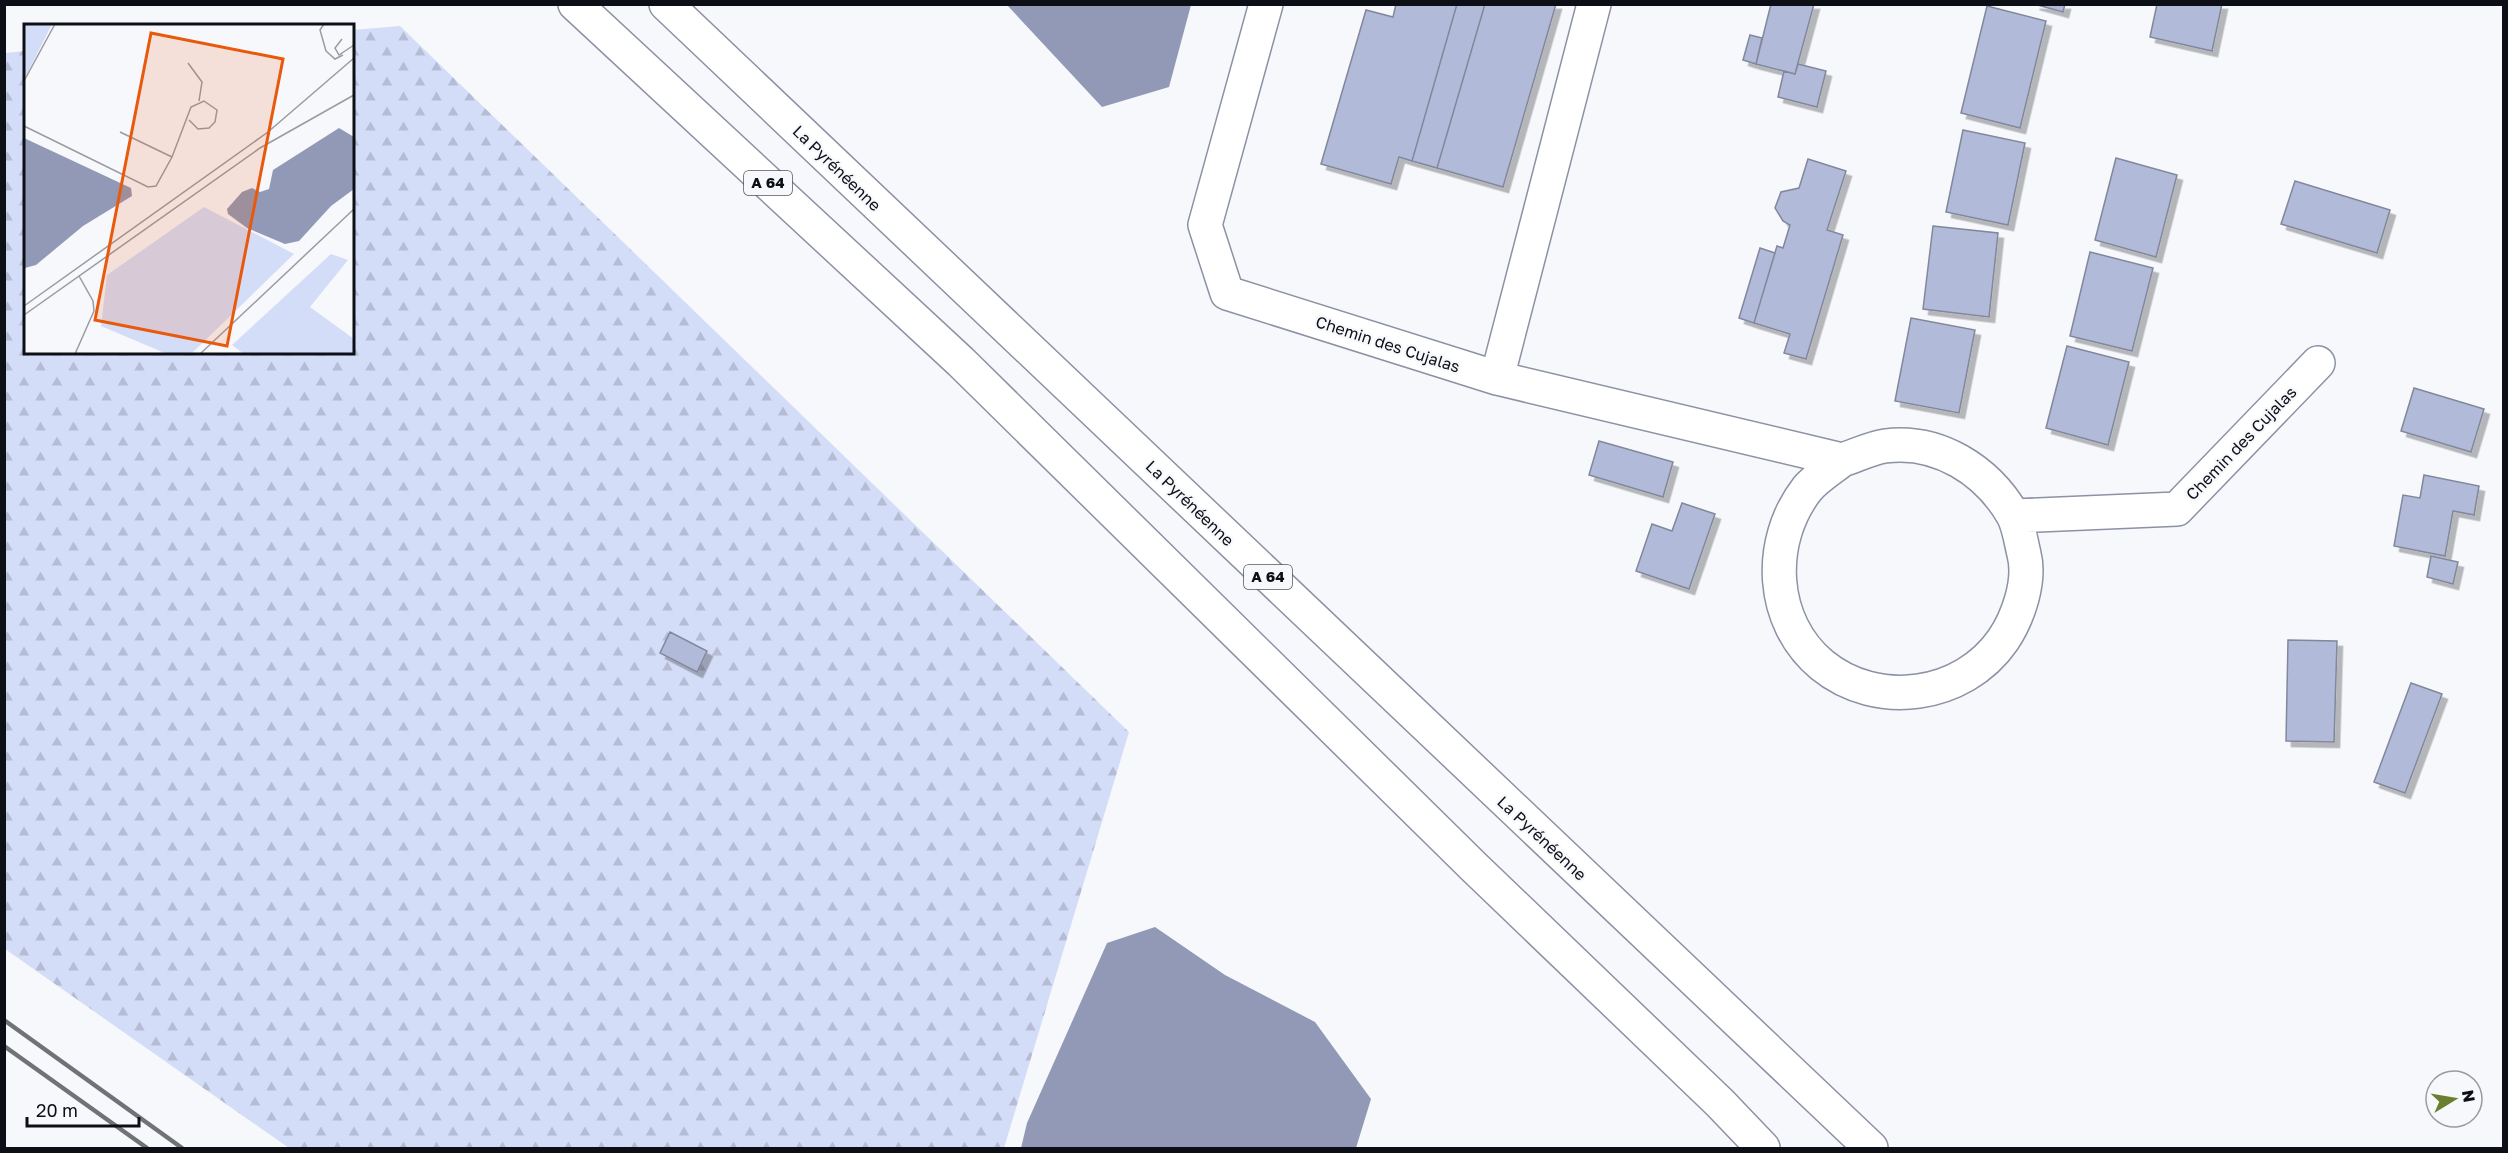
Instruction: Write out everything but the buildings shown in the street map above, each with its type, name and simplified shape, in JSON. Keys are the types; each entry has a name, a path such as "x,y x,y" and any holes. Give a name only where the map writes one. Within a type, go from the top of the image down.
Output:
{"main road":[{"name":"A 64","path":"575,4 961,362 1474,867 1720,1103 1763,1149"},
{"name":"La Pyrénéenne","path":"666,4 1871,1149"},
{"name":"Chemin des Cujalas","path":"1266,4 1205,225 1227,292 1497,378 1842,460"},
{"path":"1497,378 1594,4"},
{"name":"Chemin des Cujalas","path":"2014,516 2177,508 2318,363"},
{"path":"1884,446 1928,447 1950,455 1986,479 2014,516 2025,558 2025,587 2011,628 1996,650 1963,678 1940,688 1897,694 1860,687 1823,666 1799,640 1781,601 1778,555 1791,514 1808,488 1842,460 1884,446"}],"green space":[{"path":"400,26 1129,732 1004,1148 289,1148 5,949 5,53 24,51 24,354 354,354 354,30"}],"shaded area":[{"path":"1007,5 1191,5 1169,87 1102,107"},
{"path":"1155,927 1225,975 1315,1022 1371,1099 1356,1148 1021,1148 1027,1123 1107,943"}],"railway":[{"path":"4,1020 182,1148"},
{"path":"4,1046 147,1148"}]}
